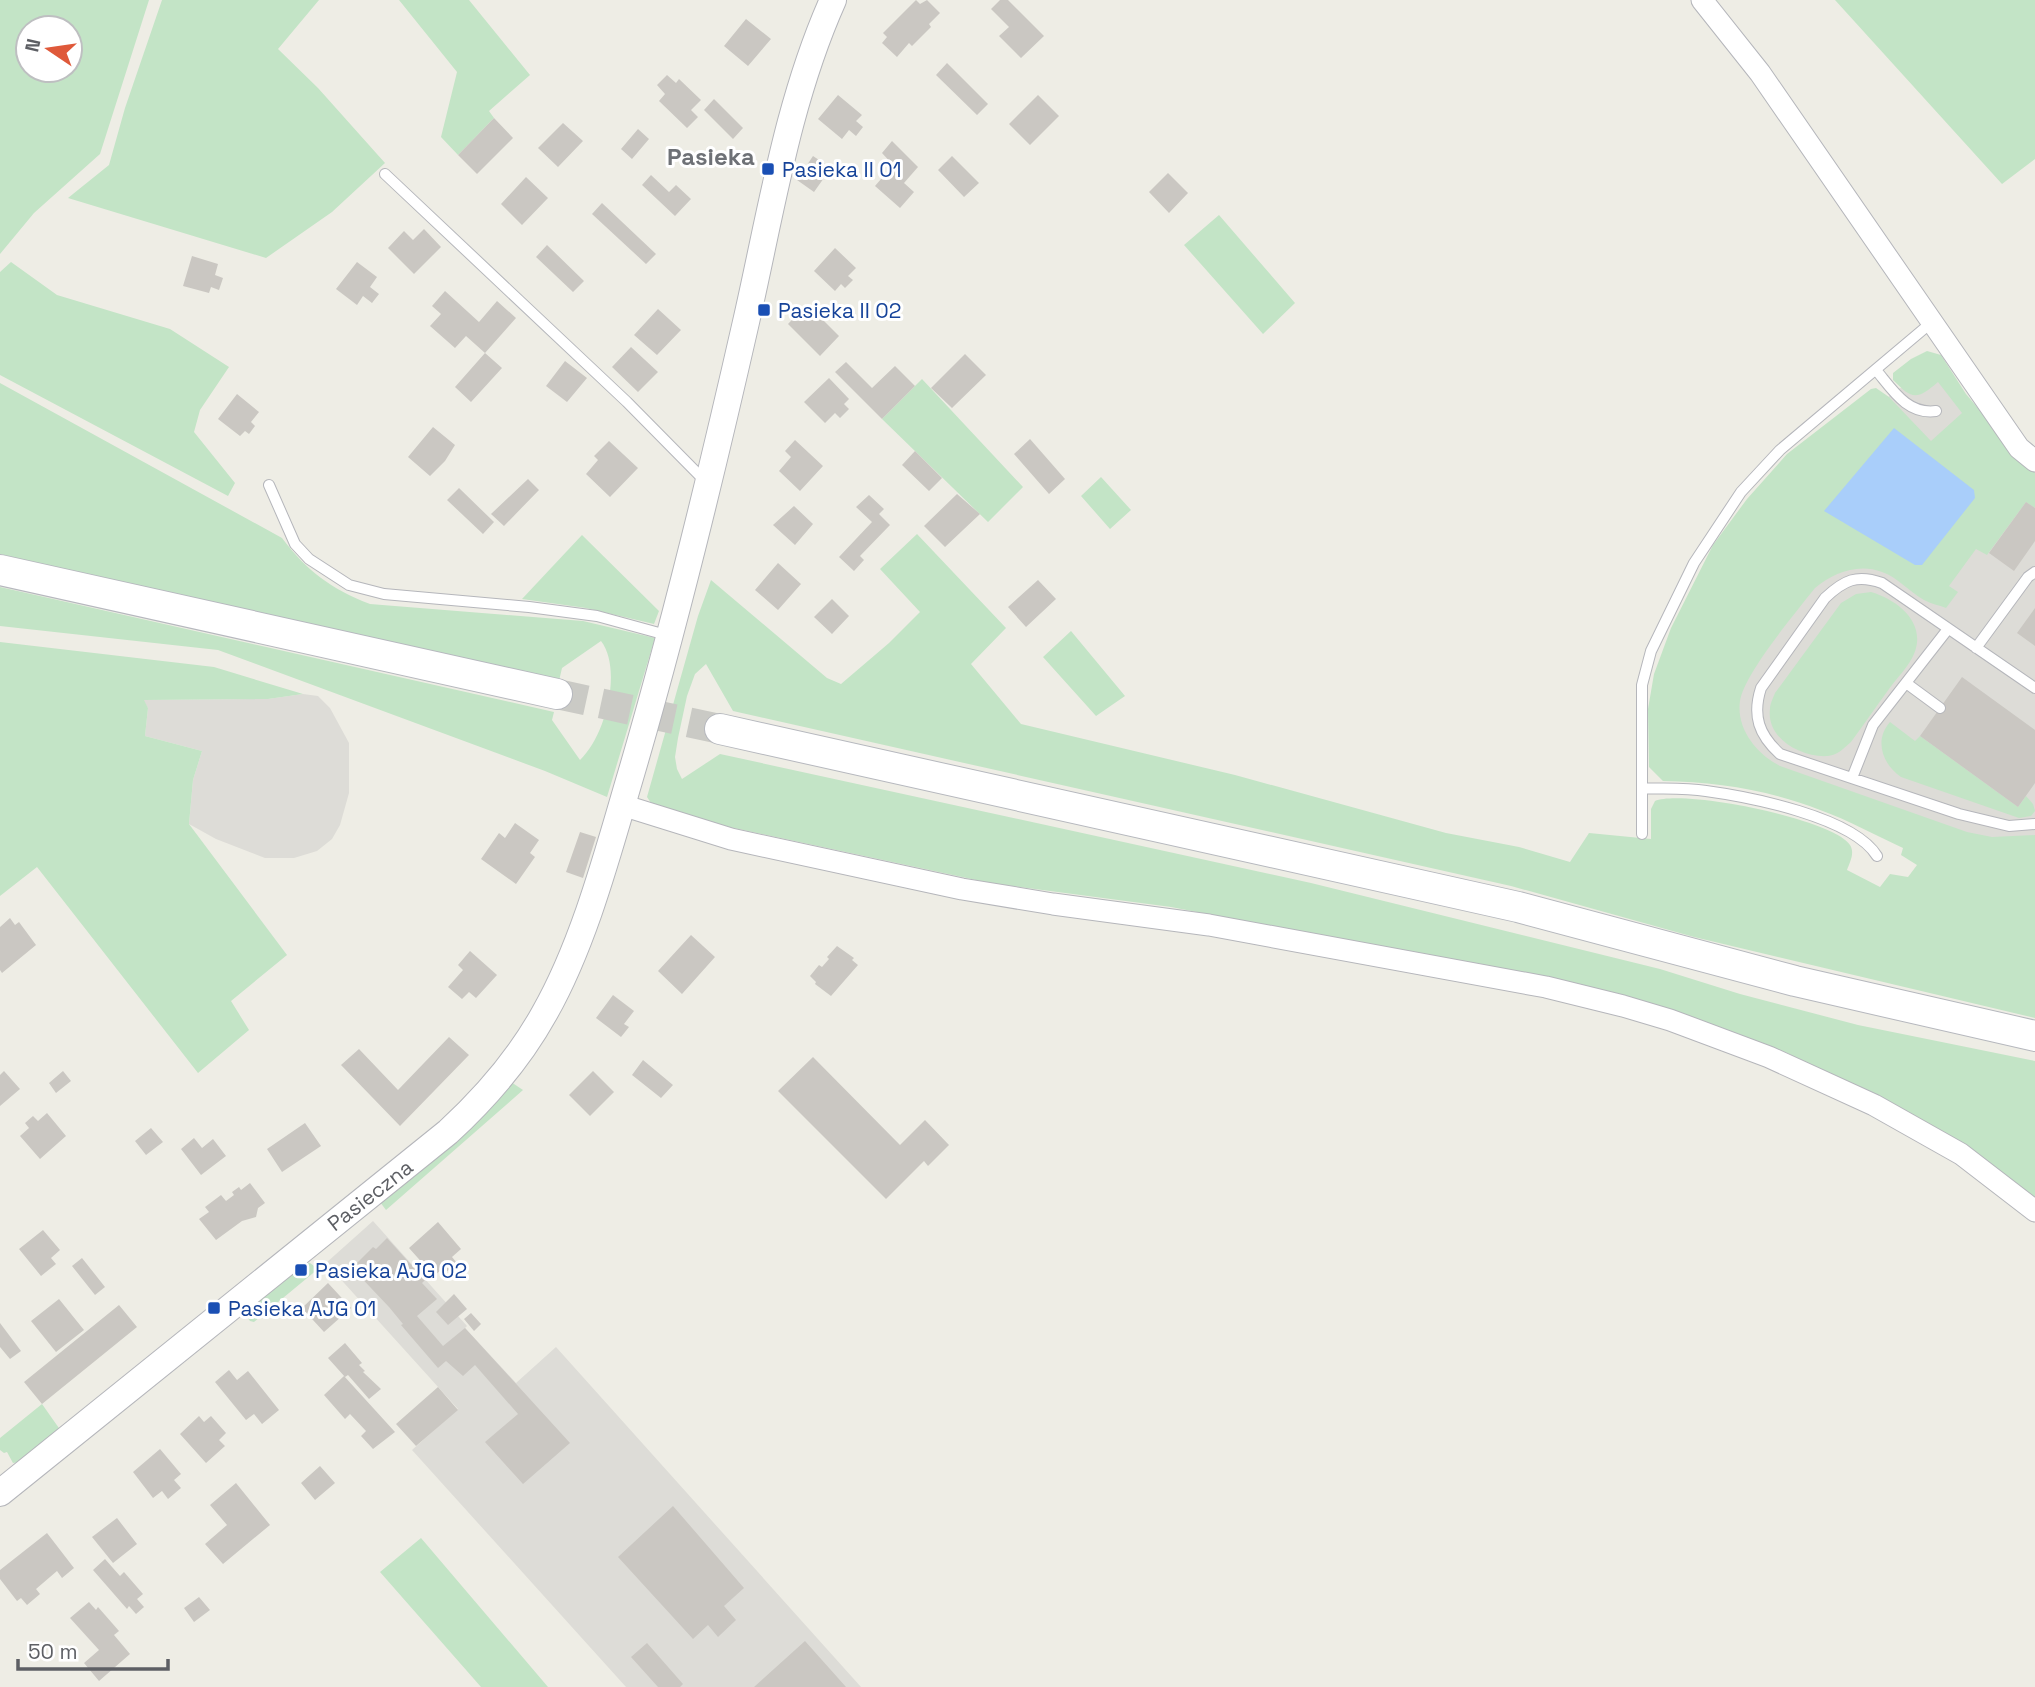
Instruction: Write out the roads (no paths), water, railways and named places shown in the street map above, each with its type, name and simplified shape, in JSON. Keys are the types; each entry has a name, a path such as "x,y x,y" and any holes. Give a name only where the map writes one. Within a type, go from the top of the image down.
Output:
{"main road":[{"path":"0,570 557,694"},
{"path":"720,729 1518,906 1796,981 2035,1035"}],"street":[{"name":"Pasieczna","path":"0,1493 414,1161 486,1096 528,1040 556,989 579,936 622,806 671,636 709,485 788,130 813,47 833,0"},
{"path":"1702,0 1760,73 2019,448 2035,461"},
{"path":"622,806 731,839 962,889 1209,925 1546,987 1623,1006 1670,1020 1769,1057 1874,1105 1961,1154 2035,1211"}],"lane":[{"path":"384,174 627,402 709,485"},
{"path":"1642,834 1642,685 1651,651 1694,563 1725,514 1780,450 1932,322"},
{"path":"1876,370 1908,406 1924,412 1936,411"},
{"path":"269,485 295,544 309,559 349,585 384,594 597,616 671,636"},
{"path":"1976,648 2028,577 2035,572"},
{"path":"2035,688 1882,583 1870,578 1849,579 1838,585 1825,598 1760,688 1756,703 1760,732 1780,754 1959,814 2008,826 2035,824"},
{"path":"1852,778 1873,725 1948,629"},
{"path":"1906,683 1940,708"},
{"path":"1642,788 1705,791 1819,817 1849,831 1871,846 1877,856"}],"water":[{"path":"1894,428 1974,490 1975,498 1922,565 1915,565 1824,511"}],"tunnel":[{"path":"557,694 720,729"}],"place":[{"name":"Pasieka II 01","path":"768,169"},
{"name":"Pasieka II 02","path":"764,310"},
{"name":"Pasieka AJG 02","path":"301,1270"},
{"name":"Pasieka AJG 01","path":"214,1308"}],"district":[{"name":"Pasieka","path":"711,156"}]}
